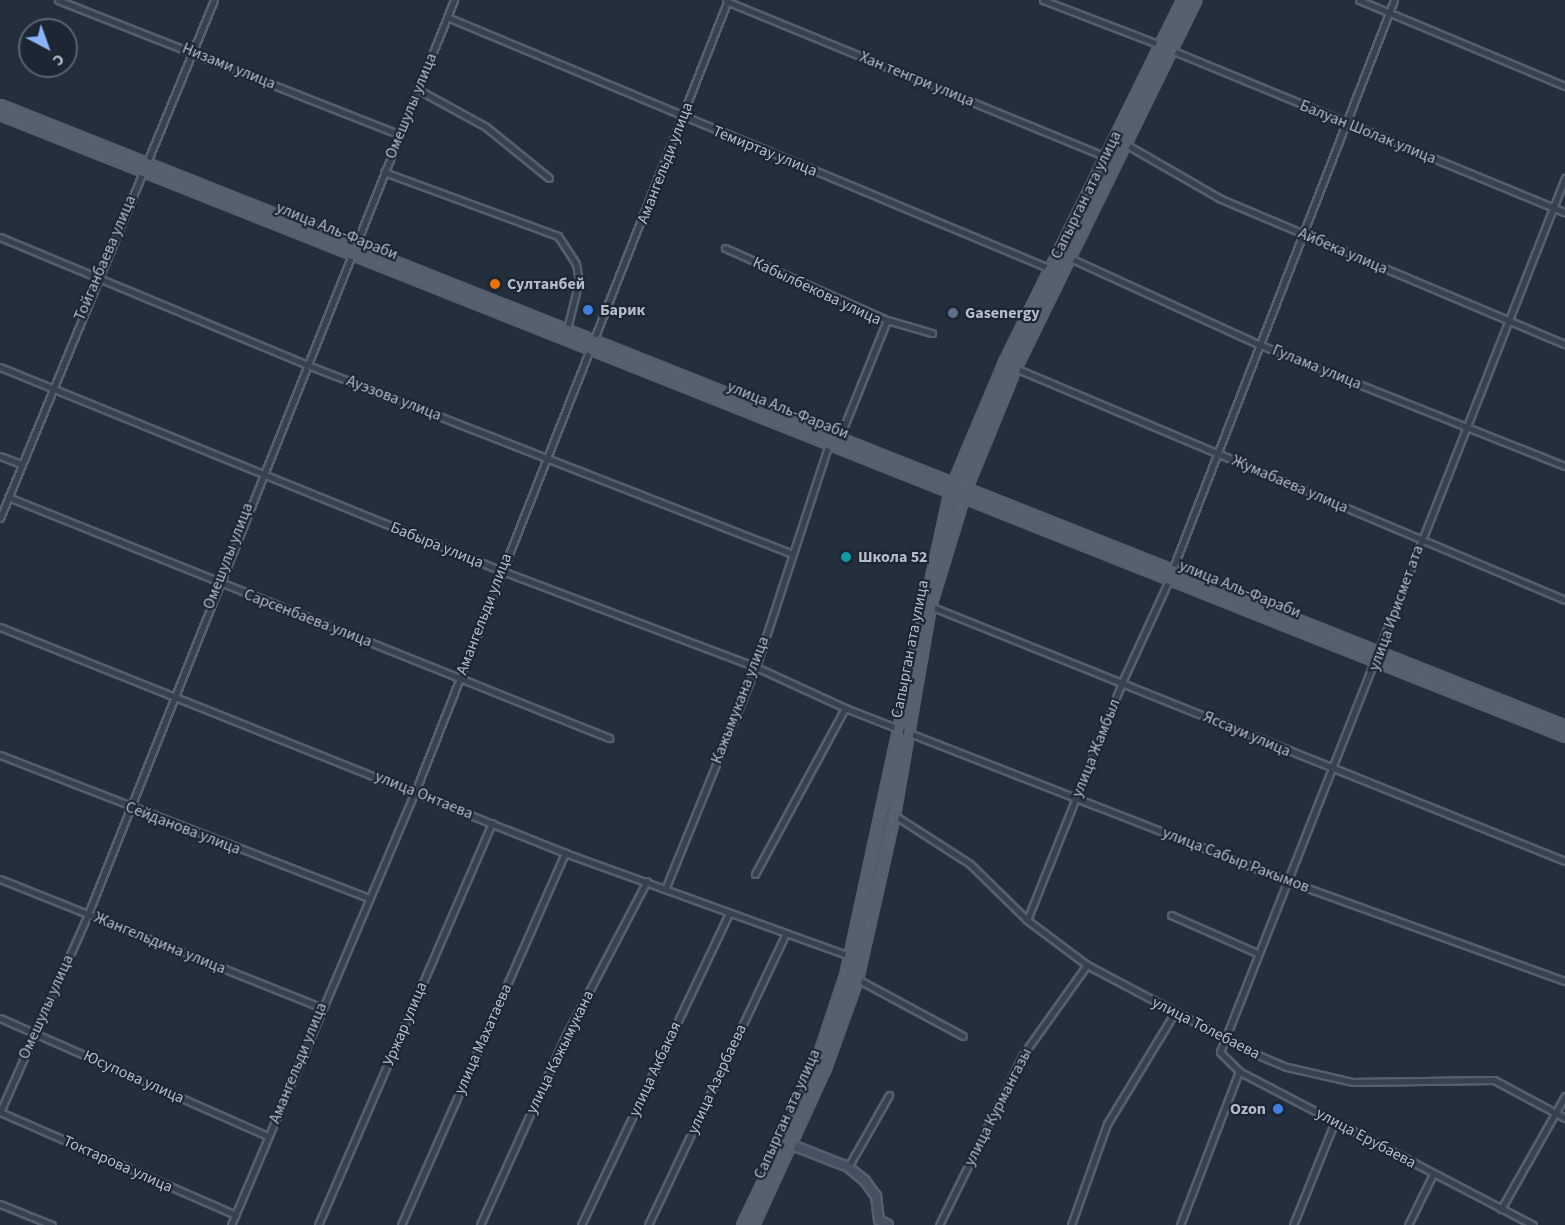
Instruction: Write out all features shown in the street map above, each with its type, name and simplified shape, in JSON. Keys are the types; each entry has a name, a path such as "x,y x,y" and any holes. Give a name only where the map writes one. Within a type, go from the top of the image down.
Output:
{"main road":[{"name":"Сапырган ата улица","path":"741,1225 808,1088 850,956 898,726 952,487 1051,269 1109,158 1182,0"},
{"name":"Сапырган ата улица","path":"753,1225 792,1145 857,979 894,815 930,606 964,492 1015,368 1072,259 1195,0"},
{"name":"улица Аль-Фараби","path":"0,105 144,166"},
{"name":"улица Аль-Фараби","path":"0,114 144,166 835,442 1380,656 1565,726"},
{"name":"улица Аль-Фараби","path":"356,249 567,329 595,345"},
{"name":"улица Аль-Фараби","path":"1380,656 1565,735"}],"street":[{"name":"Низами улица","path":"58,0 399,134"},
{"name":"Тойганбаева улица","path":"0,518 97,274 214,0"},
{"name":"Омешулы улица","path":"0,1112 88,914 260,474 356,249 452,0"},
{"name":"Амангельди улица","path":"231,1225 320,1007 415,792 545,456 595,345 727,0"},
{"name":"Хан тенгри улица","path":"727,0 1109,158"},
{"path":"1043,0 1160,45"},
{"path":"1359,0 1565,86"},
{"name":"улица Жамбыл","path":"1028,920 1123,680 1172,573 1216,452 1303,235 1343,122 1394,0"},
{"name":"Темиртау улица","path":"447,17 682,117 1051,269"},
{"name":"Балуан Шолак улица","path":"1171,50 1565,212"},
{"path":"417,89 486,127 549,178"},
{"name":"Айбека улица","path":"1127,145 1221,199 1565,344"},
{"path":"384,172 558,236 576,264 579,281 567,329"},
{"name":"улица Ирисмет ата","path":"1222,1036 1380,656 1421,542 1565,178"},
{"name":"Ауэзова улица","path":"0,237 97,274 305,364 790,553"},
{"name":"Кабылбекова улица","path":"725,248 887,320 835,442"},
{"name":"Гулама улица","path":"1072,259 1258,344 1565,466"},
{"path":"887,320 932,333"},
{"name":"Бабыра улица","path":"0,367 502,571 756,667 845,708 909,730"},
{"name":"Жумабаева улица","path":"1015,368 1216,452 1421,542 1565,600"},
{"name":"Кажымукана улица","path":"666,887 756,667 790,553 835,442"},
{"path":"0,456 21,464"},
{"name":"Сарсенбаева улица","path":"8,497 609,738"},
{"name":"Яссауи улица","path":"930,606 1123,680 1331,770 1565,861"},
{"name":"улица Онтаева","path":"0,627 174,693 565,853 666,887 729,913 850,956"},
{"path":"755,874 845,708"},
{"name":"улица Сабыр Ракымов","path":"909,730 1288,881 1565,981"},
{"name":"Сейданова улица","path":"0,755 129,808 368,898"},
{"name":"улица Толебаева","path":"894,815 969,864 1028,920 1087,965 1174,1014 1287,1067 1327,1079 1381,1084 1494,1080 1565,1118"},
{"name":"Уржар улица","path":"318,1225 492,823"},
{"name":"улица Махатаева","path":"401,1225 565,853"},
{"name":"Жангельдина улица","path":"0,879 320,1007"},
{"name":"улица Кажымукана","path":"480,1225 565,1037 647,881"},
{"name":"улица Акбакая","path":"581,1225 729,913"},
{"path":"1171,915 1257,952"},
{"name":"улица Азербаева","path":"648,1225 786,933"},
{"name":"улица Курмангазы","path":"939,1225 1022,1056 1087,965"},
{"path":"857,979 963,1036"},
{"path":"1071,1225 1107,1124 1174,1014"},
{"name":"Юсупова улица","path":"0,1018 268,1136"},
{"name":"улица Ерубаева","path":"1222,1036 1224,1061 1239,1071 1528,1224"},
{"path":"1180,1225 1239,1071"},
{"path":"848,1167 889,1095"},
{"path":"1501,1209 1565,1096"},
{"name":"Токтарова улица","path":"0,1112 236,1215"},
{"path":"1293,1225 1335,1121"},
{"path":"792,1145 848,1167 876,1196 878,1223 888,1225"},
{"path":"1408,1225 1433,1174"},
{"path":"0,1204 52,1225"}],"place":[{"name":"Султанбей","path":"495,284"},
{"name":"Барик","path":"588,310"},
{"name":"Gasenergy","path":"953,313"},
{"name":"Школа 52","path":"846,557"},
{"name":"Ozon","path":"1278,1109"}]}
